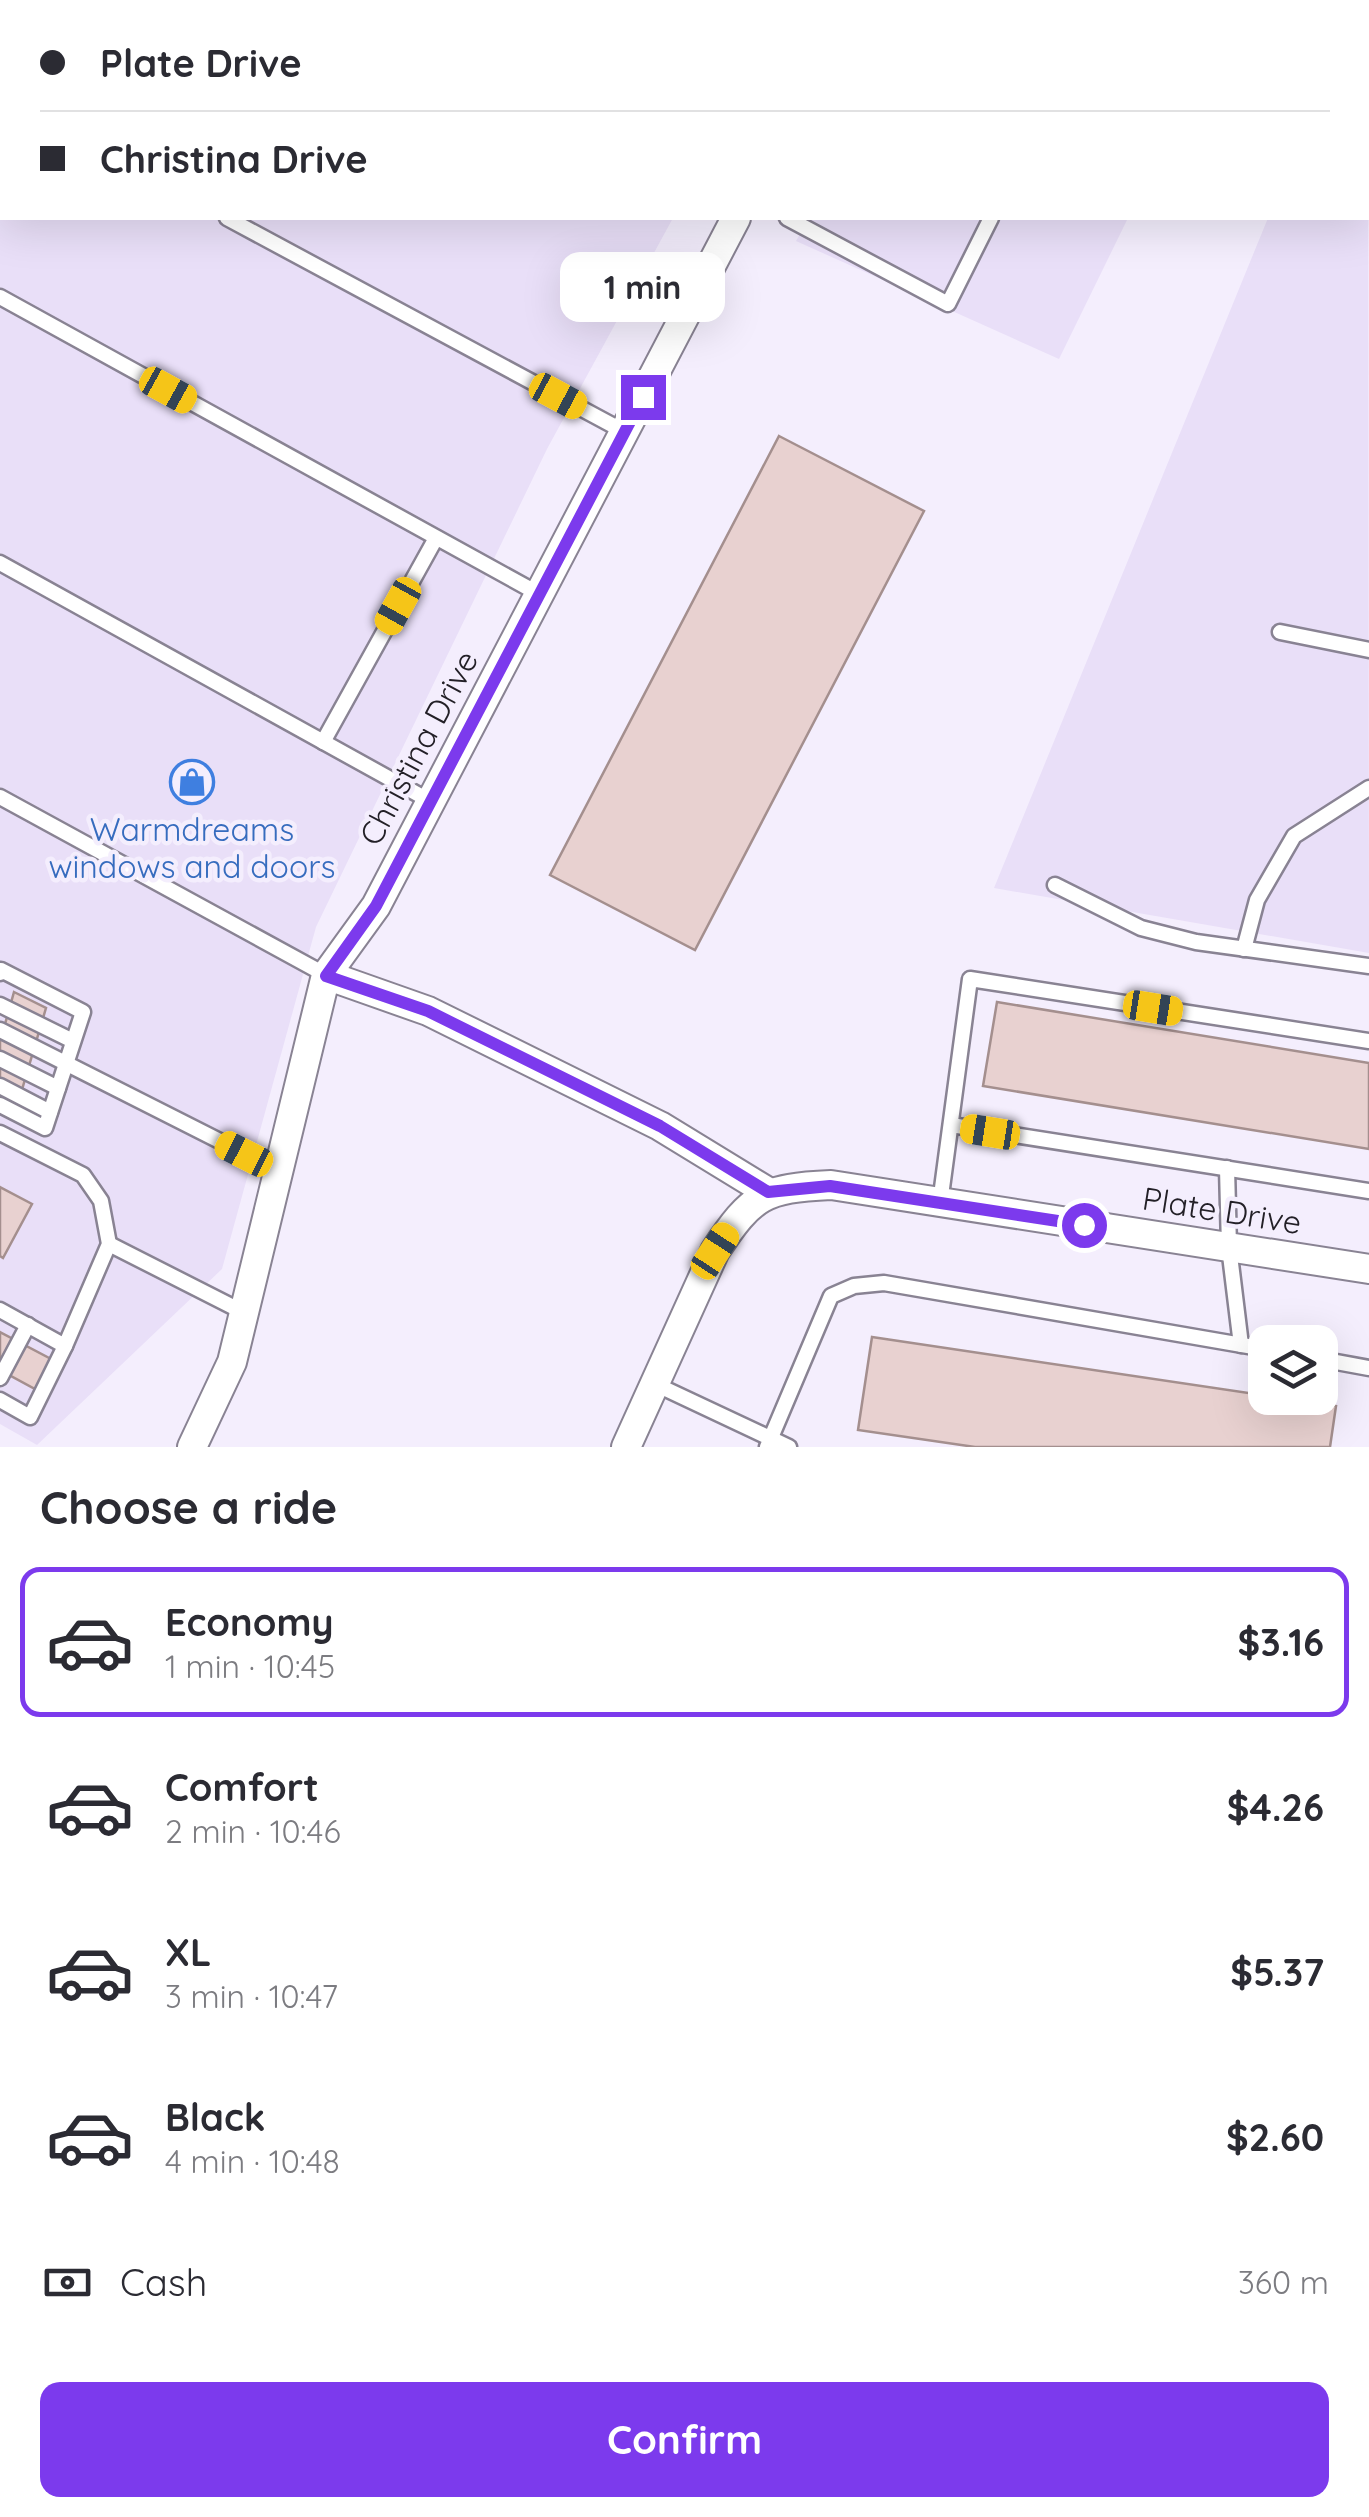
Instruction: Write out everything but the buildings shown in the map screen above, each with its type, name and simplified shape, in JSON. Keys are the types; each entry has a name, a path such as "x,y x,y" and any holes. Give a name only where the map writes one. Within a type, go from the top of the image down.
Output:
{"street":[{"name":"Christina Drive","path":"192,1447 232,1362 326,976 376,906 735,220"},
{"path":"326,976 428,1011 660,1126 768,1192 734,1222 715,1251 626,1447"},
{"name":"Plate Drive","path":"768,1192 830,1186 1369,1269"}],"lane":[{"path":"231,220 625,432"},
{"path":"792,220 948,304 990,220"},
{"path":"0,297 538,594"},
{"path":"323,742 436,538"},
{"path":"0,563 430,801"},
{"path":"1280,632 1369,650"},
{"path":"1244,949 1257,900 1294,836 1369,788"},
{"path":"0,796 326,976"},
{"path":"1055,885 1141,928 1196,942 1369,966"},
{"path":"0,972 82,1012 44,1128 0,1105"},
{"path":"940,1202 970,979 1369,1040"},
{"path":"0,1006 73,1041"},
{"path":"0,1030 280,1172"},
{"path":"0,1059 58,1088"},
{"path":"0,1086 50,1112"},
{"path":"950,1125 1369,1192"},
{"path":"0,1132 83,1174 101,1201 110,1244 66,1346 30,1416 0,1400"},
{"path":"1227,1168 1240,1345"},
{"path":"110,1244 245,1313"},
{"path":"769,1441 831,1296 854,1286 884,1283 1248,1347"},
{"path":"0,1310 66,1346"},
{"path":"0,1378 28,1325"},
{"path":"1338,1362 1369,1368"},
{"path":"655,1384 769,1441 790,1447"}],"shaded area":[{"path":"0,220 672,220 547,449 316,927 222,1269 37,1445 0,1424"},
{"path":"808,220 1127,220 1059,359 796,241"},
{"path":"1267,220 1368,220 1369,953 994,888"}],"place":[{"name":"Warmdreams windows and doors","path":"192,782"}],"route":[{"path":"643,397 376,906 326,976 428,1011 660,1126 768,1192 830,1186 1084,1225"}]}
